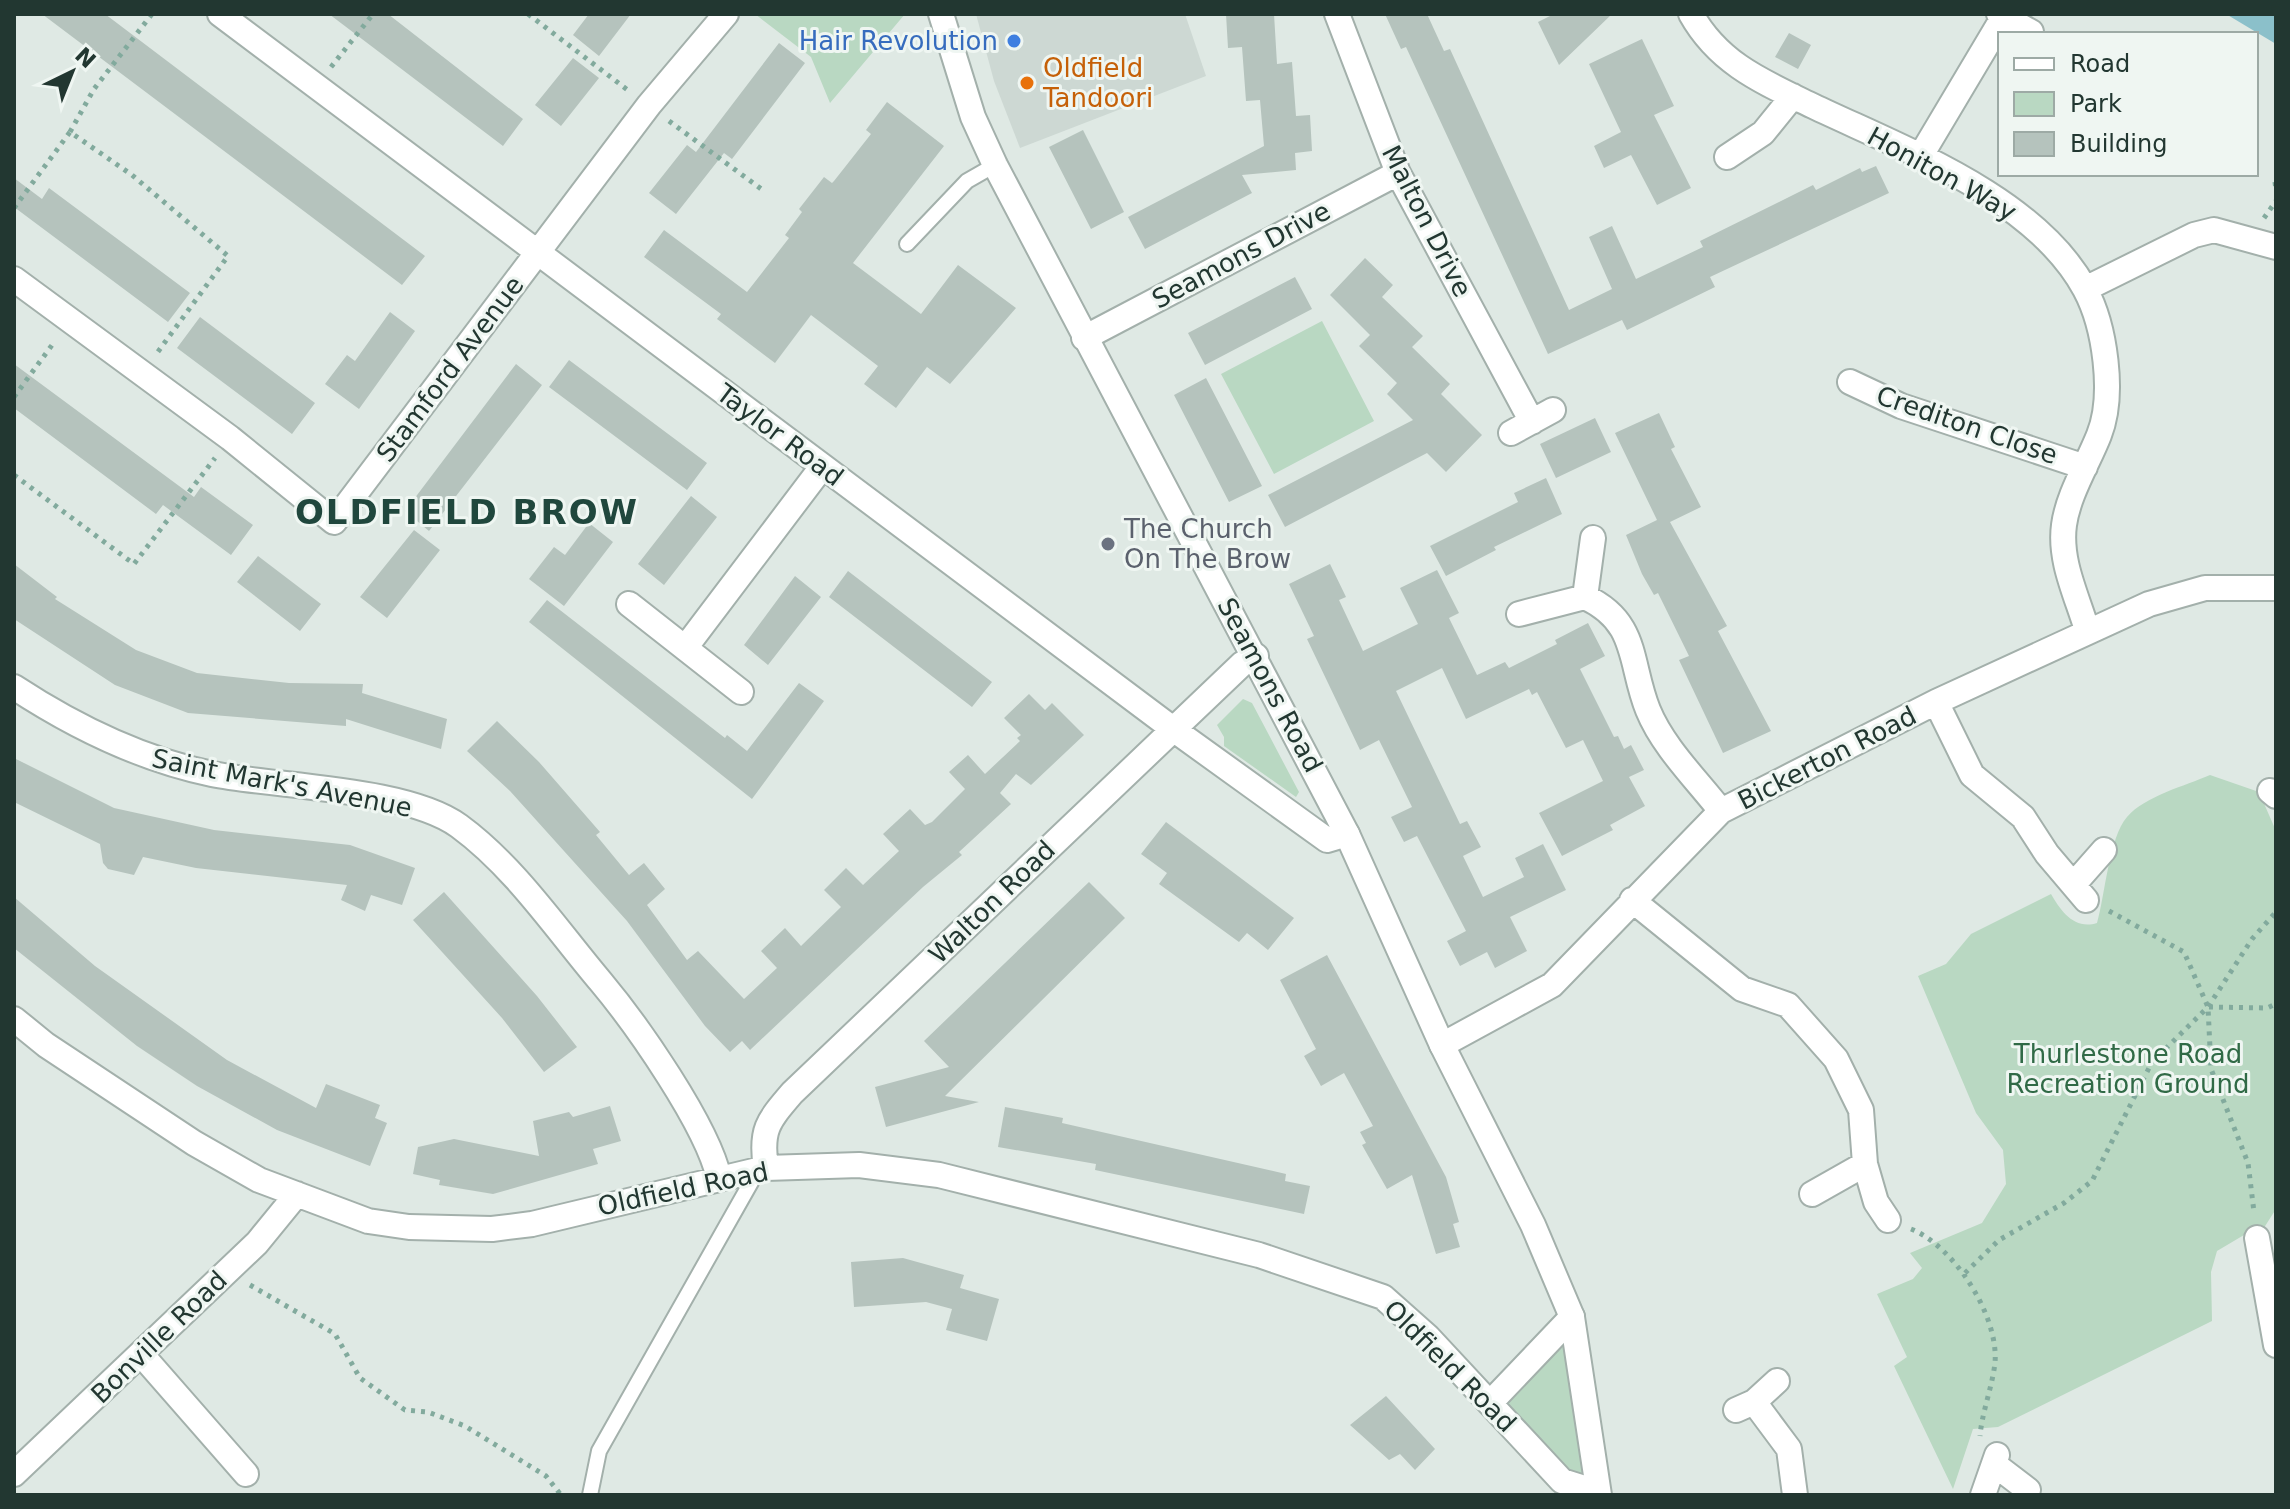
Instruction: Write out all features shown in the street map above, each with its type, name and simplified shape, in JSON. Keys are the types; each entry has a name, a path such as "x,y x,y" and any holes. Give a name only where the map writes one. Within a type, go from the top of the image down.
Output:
{"street":[{"name":"Taylor Road","path":"220,14 1173,729 1327,840 1347,834"},
{"name":"Stamford Avenue","path":"14,279 230,438 334,522 649,105 726,14"},
{"name":"Seamons Road","path":"941,14 973,117 995,165 1347,834 1442,1045 1533,1225 1572,1317 1598,1493"},
{"name":"Malton Drive","path":"1337,14 1398,173 1521,427 1553,410"},
{"name":"Honiton Way","path":"1691,14 1702,34 1728,61 1920,157 1975,187 2030,224 2063,255 2085,289 2104,334 2106,381 2101,431 2064,523 2064,558 2087,630"},
{"path":"1920,157 2002,15 2031,32"},
{"path":"1727,157 1763,133 1793,96"},
{"name":"Seamons Drive","path":"1084,338 1398,173"},
{"path":"2085,289 2194,235 2214,230 2276,247"},
{"name":"Crediton Close","path":"1850,382 1901,406 2085,467"},
{"path":"685,648 822,467"},
{"path":"1585,597 1593,538"},
{"name":"Bickerton Road","path":"1442,1045 1552,985 1721,811 1936,702 2149,604 2205,588 2276,588"},
{"path":"1519,614 1585,597 1603,605 1616,618 1632,650 1648,712 1721,811"},
{"path":"629,604 741,692"},
{"name":"Walton Road","path":"762,1169 762,1144 767,1122 792,1093 1242,664 1256,656"},
{"name":"Saint Mark's Avenue","path":"14,687 126,750 212,774 410,805 457,824 503,866 622,1008 705,1138 719,1178"},
{"path":"1936,702 1972,775 2023,817 2080,892 2104,850"},
{"path":"1632,900 1742,989 1788,1005 1836,1059 1861,1110 1865,1164 1876,1202 1888,1220"},
{"name":"Oldfield Road","path":"14,1019 46,1045 194,1143 259,1180 368,1221 409,1227 492,1229 532,1224 762,1169 859,1165 939,1175 1259,1255 1383,1297 1428,1337 1562,1481 1598,1493"},
{"path":"1812,1194 1865,1164"},
{"name":"Bonville Road","path":"14,1474 257,1243 297,1194"},
{"path":"2257,1238 2276,1345"},
{"path":"1491,1402 1572,1317"},
{"path":"141,1354 246,1474"},
{"path":"1777,1381 1745,1406 1789,1449 1795,1495"},
{"path":"1983,1495 1996,1459 2028,1490"}],"lane":[{"path":"907,244 967,181 995,165"},
{"path":"590,1495 599,1451 762,1169"}],"path":[{"path":"14,208 70,132 94,89 152,14"},
{"path":"315,87 373,14"},
{"path":"70,132 132,175 228,256 142,373"},
{"path":"2275,182 2276,190"},
{"path":"2260,226 2276,201"},
{"path":"14,397 70,320"},
{"path":"14,475 134,564 230,438"},
{"path":"2080,892 2184,952 2208,1007 2211,1069 2248,1163 2257,1238"},
{"path":"1965,1273 1999,1240 2064,1203 2092,1181 2131,1109 2142,1077 2162,1049 2208,1007 2252,939 2276,912"},
{"path":"2208,1007 2267,1008 2276,1004"},
{"path":"1888,1220 1924,1234 1965,1273 1986,1314 1995,1344 1995,1364 1980,1442 1996,1459"},
{"path":"227,1272 335,1334 360,1378 405,1410 428,1412 465,1426 546,1476 561,1495"}],"shaded area":[{"path":"976,14 1185,14 1206,76 1020,148 994,81"}],"green space":[{"path":"755,14 905,14 830,103 811,57"},
{"path":"1322,321 1374,421 1274,474 1221,374"},
{"path":"1243,699 1252,703 1299,792 1296,797 1224,746 1224,737 1217,725"},
{"name":"Thurlestone Road Recreation Ground","path":"2210,775 2259,792 2276,831 2276,1209 2260,1234 2244,1235 2217,1251 2211,1272 2212,1321 1998,1427 1973,1429 1953,1489 1894,1366 1907,1357 1877,1294 1913,1279 1922,1268 1910,1253 1982,1223 2006,1184 2003,1150 1976,1113 1918,976 1946,964 1971,934 2051,894 2069,918 2082,924 2097,923 2112,852 2127,817 2155,797"},
{"path":"1572,1317 1597,1492 1562,1481 1491,1402"}],"water":[{"path":"2226,14 2276,14 2276,44"}],"building":[{"path":"42,14 105,14 425,256 402,285"},
{"path":"329,14 388,14 523,119 503,146"},
{"path":"589,14 631,14 599,56 573,35"},
{"path":"1226,14 1274,14 1277,64 1292,62 1296,116 1310,115 1312,151 1295,153 1296,170 1242,175 1252,193 1145,249 1128,217 1264,146 1260,100 1246,101 1242,47 1228,48"},
{"path":"1385,14 1427,14 1444,51 1450,49 1569,310 1612,289 1589,237 1612,226 1636,279 1703,247 1700,241 1813,185 1816,190 1860,168 1862,172 1876,166 1889,193 1710,277 1715,287 1627,330 1622,320 1548,354 1406,47 1401,49"},
{"path":"1554,14 1612,14 1559,65 1538,22"},
{"path":"1789,33 1811,45 1798,69 1775,57"},
{"path":"1642,39 1674,106 1654,115 1691,188 1657,205 1631,155 1604,168 1594,146 1621,132 1589,64"},
{"path":"779,43 805,63 732,159 724,153 676,214 649,193 687,145 696,152"},
{"path":"573,58 599,78 561,126 535,105"},
{"path":"887,102 944,146 853,263 921,314 958,265 1016,308 950,384 927,367 896,408 864,384 878,366 811,315 775,363 717,319 721,314 644,257 664,230 747,292 789,238 785,235 802,212 799,209 824,177 832,183 834,181 871,134 866,130"},
{"path":"1083,130 1124,212 1091,229 1049,147"},
{"path":"14,178 42,199 49,188 190,293 168,322 14,207"},
{"path":"1365,258 1393,285 1382,297 1423,336 1412,347 1450,384 1441,394 1482,435 1446,472 1427,453 1285,527 1268,495 1413,420 1387,394 1397,383 1359,346 1370,335 1330,295"},
{"path":"1295,277 1312,309 1205,365 1188,333"},
{"path":"390,312 415,331 359,409 325,384 347,355 355,361"},
{"path":"200,317 315,403 292,434 177,348"},
{"path":"569,360 707,463 687,490 549,387"},
{"path":"14,364 194,497 201,487 253,525 231,555 163,505 156,514 14,408"},
{"path":"516,364 542,385 429,531 405,511"},
{"path":"1206,378 1262,486 1229,502 1174,395"},
{"path":"1659,413 1675,447 1671,449 1701,507 1670,522 1727,626 1718,631 1771,731 1723,753 1679,660 1689,656 1658,593 1654,595 1642,574 1626,535 1657,520 1615,433"},
{"path":"1595,418 1611,452 1556,478 1540,444"},
{"path":"1546,478 1562,514 1494,547 1496,550 1446,576 1430,546 1518,502 1514,493"},
{"path":"691,496 717,517 664,585 638,564"},
{"path":"589,523 613,542 564,606 529,579 554,547 565,555"},
{"path":"414,530 440,550 387,618 360,597"},
{"path":"258,556 321,604 300,631 237,582"},
{"path":"14,564 57,597 55,599 136,650 197,673 289,683 363,684 362,693 447,719 441,749 346,719 346,726 188,713 115,685 14,619"},
{"path":"1330,564 1346,597 1339,600 1363,651 1418,624 1400,588 1437,570 1459,613 1449,618 1477,675 1505,662 1509,668 1557,644 1555,640 1588,623 1605,656 1580,669 1614,737 1618,736 1624,749 1631,745 1644,770 1629,777 1645,806 1610,825 1613,830 1562,856 1539,813 1603,781 1583,740 1566,748 1537,692 1532,695 1529,689 1466,719 1442,668 1396,691 1460,824 1467,821 1481,847 1463,856 1483,897 1524,877 1515,858 1543,844 1566,890 1510,917 1527,951 1495,968 1487,952 1460,966 1447,941 1466,931 1417,836 1404,842 1391,817 1412,807 1379,740 1360,750 1307,639 1314,636 1289,584"},
{"path":"848,571 992,682 972,707 829,597"},
{"path":"795,576 821,597 768,665 744,645"},
{"path":"547,600 725,738 727,735 747,751 799,683 824,701 752,799 529,622"},
{"path":"1029,694 1045,710 1052,703 1084,735 1031,785 1016,774 1000,793 1011,804 959,852 962,855 923,887 750,1050 742,1041 730,1052 705,1026 627,921 510,791 467,751 497,721 539,762 600,832 596,835 629,875 644,863 665,889 647,905 687,960 698,951 744,999 777,968 761,951 785,928 801,946 841,907 824,890 846,868 863,885 899,851 883,834 910,809 925,825 932,822 965,789 949,772 968,755 985,774 1020,741 1017,738 1021,735 1004,718"},
{"path":"14,758 114,808 214,830 350,845 415,868 402,905 371,895 365,911 341,900 347,885 196,868 143,857 134,875 108,869 103,863 100,844 14,802"},
{"path":"1166,822 1294,918 1268,950 1247,933 1239,942 1159,884 1167,873 1141,854"},
{"path":"1089,882 1125,918 945,1096 979,1102 886,1127 875,1087 949,1067 924,1041"},
{"path":"444,892 537,996 577,1047 544,1072 502,1018 413,920"},
{"path":"14,897 95,966 227,1060 316,1108 326,1084 380,1105 375,1118 387,1123 370,1166 277,1130 197,1086 137,1046 14,948"},
{"path":"1327,955 1446,1177 1459,1222 1453,1224 1460,1247 1436,1254 1412,1175 1387,1189 1362,1145 1366,1143 1360,1132 1373,1126 1344,1073 1321,1086 1304,1056 1316,1049 1280,980"},
{"path":"610,1106 621,1141 593,1149 598,1164 493,1194 439,1185 440,1180 413,1174 418,1147 454,1139 539,1156 533,1121 569,1112 573,1117"},
{"path":"1005,1107 1063,1118 1062,1123 1286,1174 1285,1181 1310,1186 1304,1214 1095,1170 1096,1164 998,1147"},
{"path":"903,1258 964,1275 960,1288 999,1299 987,1341 946,1330 952,1309 926,1302 854,1307 851,1262"},
{"path":"1386,1396 1435,1449 1415,1470 1400,1454 1389,1460 1350,1425"}],"place":[{"name":"Hair Revolution","path":"1014,41"},
{"name":"Oldfield Tandoori","path":"1027,83"},
{"name":"The Church On The Brow","path":"1108,544"}],"district":[{"name":"OLDFIELD BROW","path":"467,512"}]}
